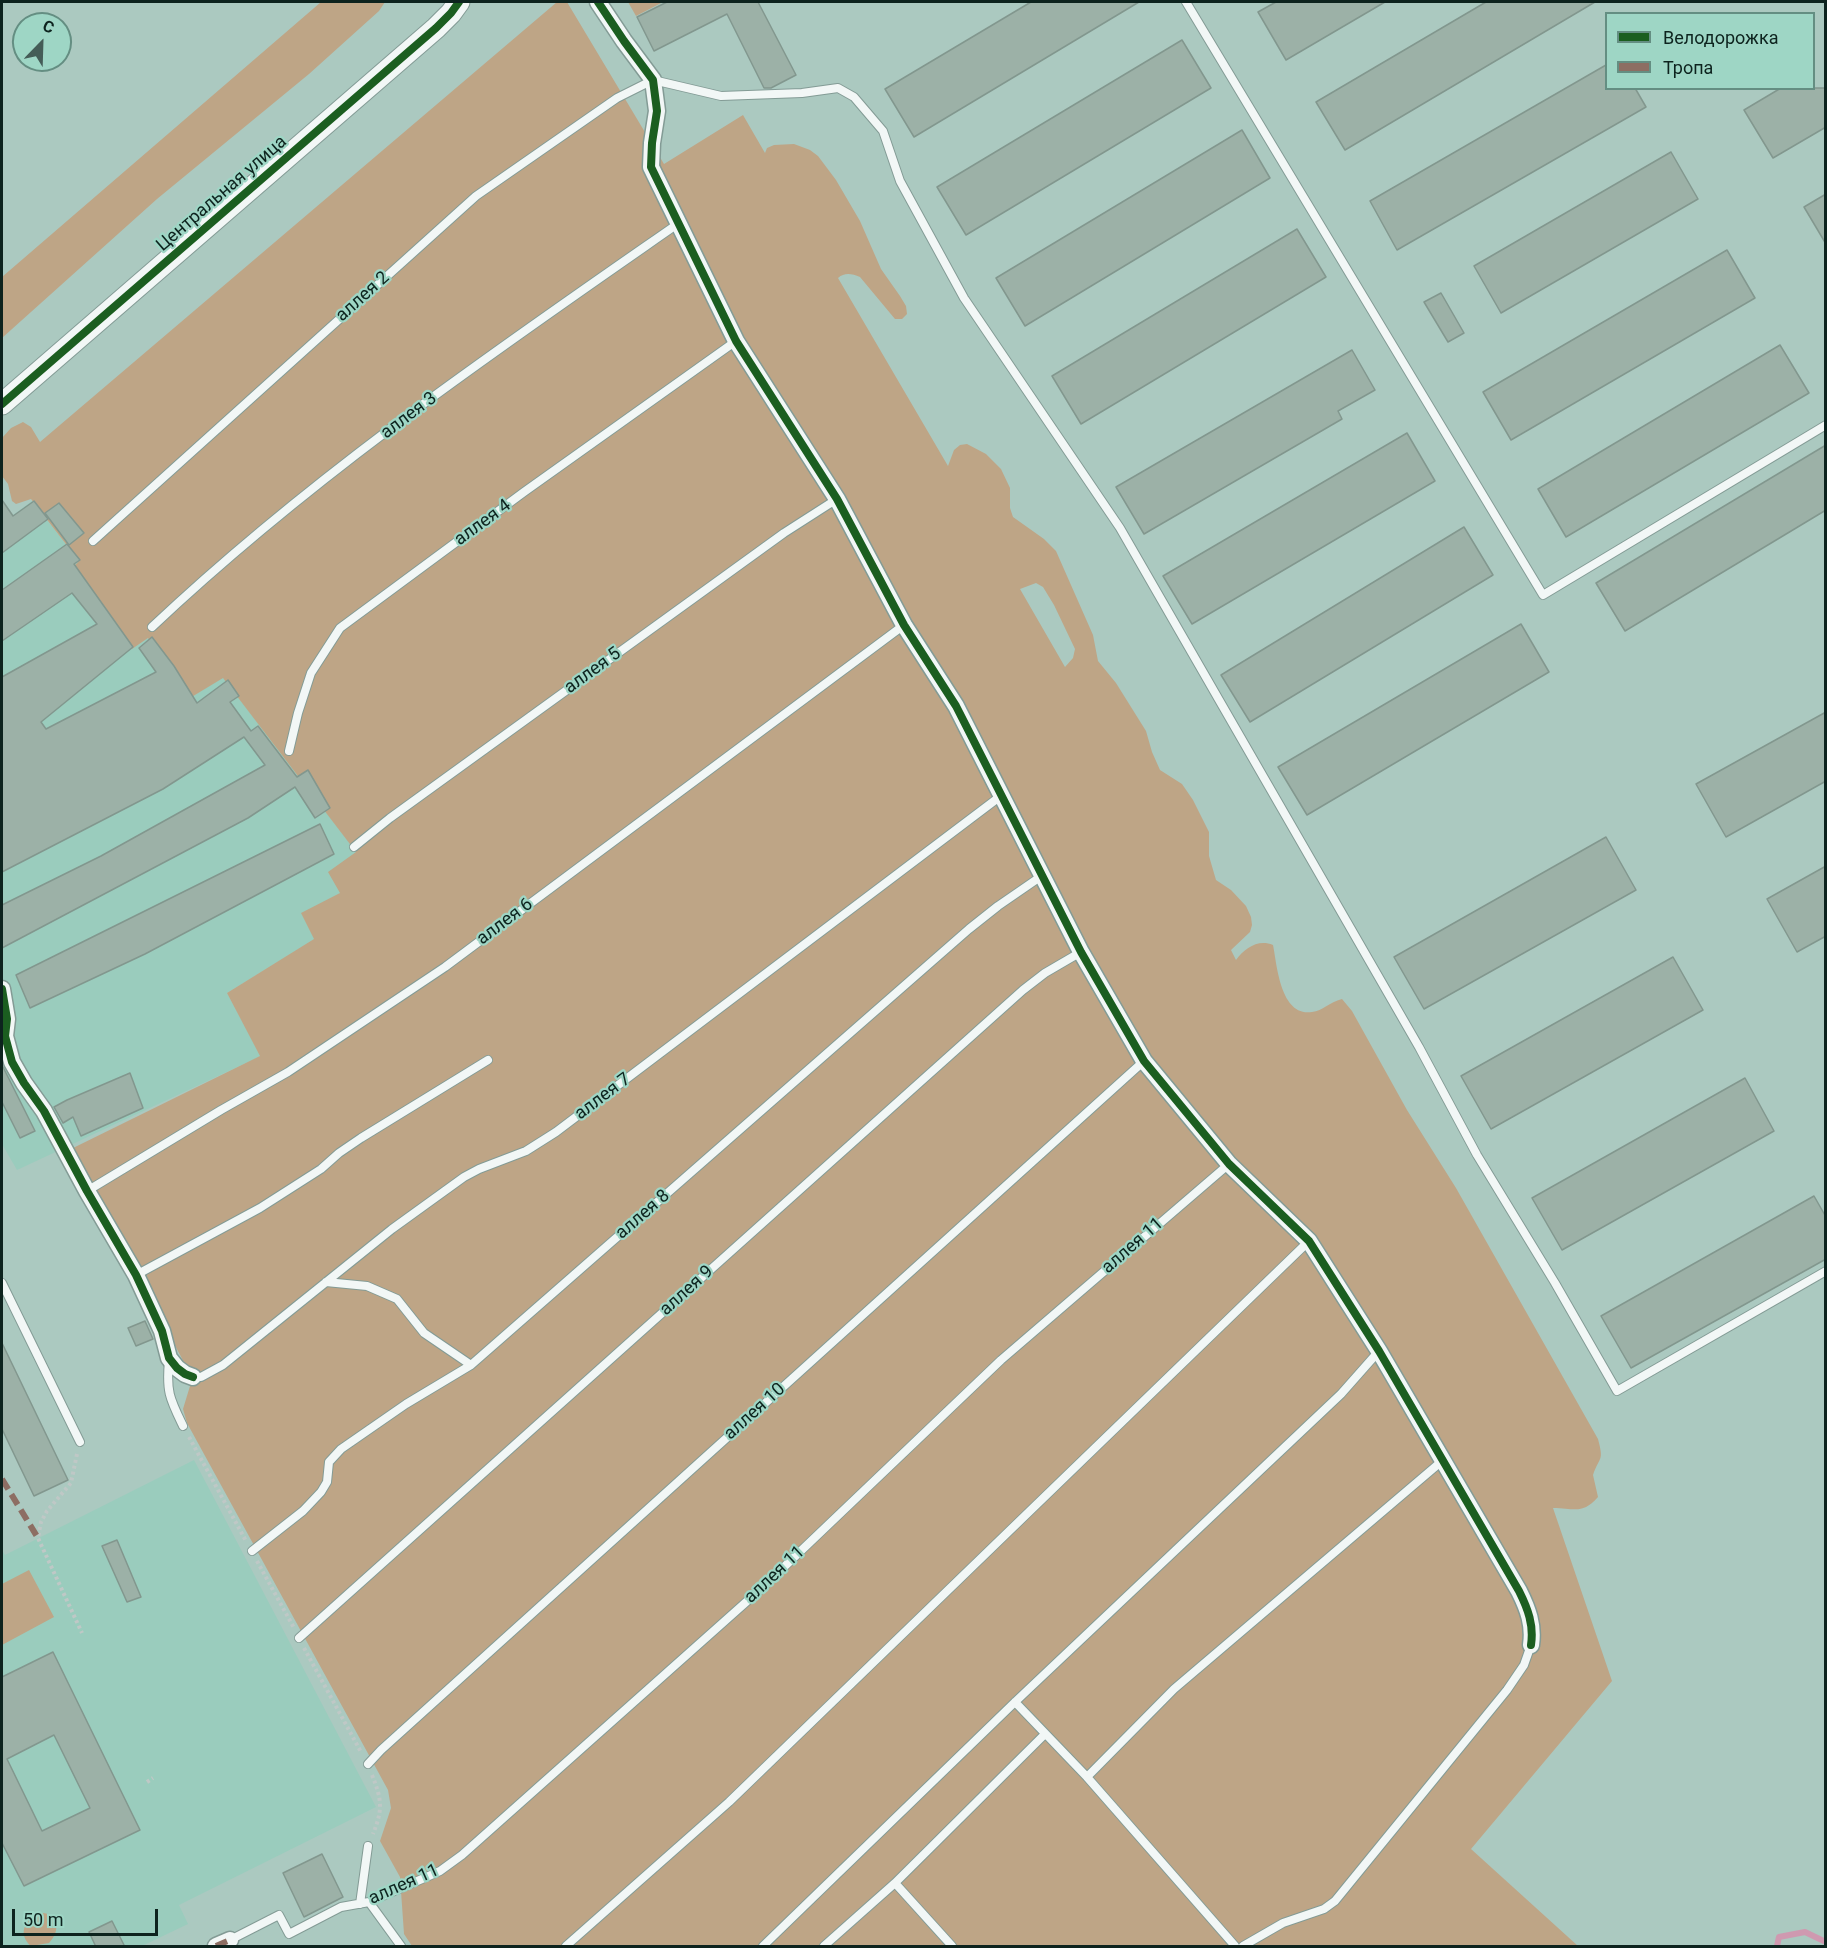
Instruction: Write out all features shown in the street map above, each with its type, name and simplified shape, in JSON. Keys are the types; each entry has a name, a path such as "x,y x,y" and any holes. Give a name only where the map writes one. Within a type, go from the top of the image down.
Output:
{"street":[{"name":"Центральная улица","path":"2,404 436,28 459,2"},
{"path":"598,2 653,80 657,111 651,167 736,341 837,499 904,625 956,706 1081,952 1144,1061 1229,1164 1309,1241 1379,1351 1528,1609 1533,1631 1532,1645"},
{"path":"2,989 7,1019 3,1037 8,1051 24,1083 45,1111 87,1191 136,1275 162,1331 169,1358 177,1368 193,1377"}],"lane":[{"path":"1186,2 1543,595 1826,425"},
{"name":"аллея 2","path":"93,541 476,196 617,98 653,80"},
{"path":"653,80 721,96 802,93 838,88 854,97 883,131 900,181 964,298 1120,528 1419,1047 1478,1155 1617,1391 1826,1271"},
{"name":"аллея 3","path":"152,627 294,504 329,477 494,352 679,223"},
{"name":"аллея 4","path":"289,751 311,674 340,628 524,492 736,341"},
{"name":"аллея 5","path":"354,847 390,818 783,533 837,499"},
{"name":"аллея 6","path":"87,1191 288,1072 445,967 904,625"},
{"name":"аллея 7","path":"193,1377 201,1377 223,1365 392,1229 464,1177 526,1151 556,1132 1003,795"},
{"name":"аллея 8","path":"252,1551 303,1510 321,1492 327,1482 329,1462 341,1449 406,1404 471,1365 969,929 1043,875"},
{"name":"аллея 9","path":"299,1638 1023,990 1045,973 1081,952"},
{"path":"136,1275 260,1208 321,1169 361,1138 488,1060"},
{"name":"аллея 10","path":"368,1764 1144,1061"},
{"name":"аллея 11","path":"223,1943 279,1915 289,1934 341,1907 365,1903 440,1870 462,1855 763,1587 1001,1360 1229,1164"},
{"path":"566,1947 729,1802 1309,1241"},
{"path":"326,1282 367,1286 397,1299 424,1333 471,1365"},
{"path":"2,1283 80,1442"},
{"path":"763,1947 1015,1702 1341,1394 1379,1351"},
{"path":"169,1358 167,1384 172,1403 183,1426"},
{"path":"1087,1777 1174,1689 1442,1461"},
{"path":"1243,1947 1283,1923 1324,1910 1335,1901 1507,1690 1524,1665 1532,1645"},
{"path":"1015,1702 1087,1777 1235,1947"},
{"path":"824,1947 895,1883 1045,1734"},
{"path":"368,1846 365,1903 401,1947"},
{"path":"895,1883 952,1947"}],"path":[{"path":"80,1442 71,1482 47,1511 41,1522 38,1538 82,1633"},
{"path":"147,1782 153,1778"}],"shaded area":[{"path":"321,2 385,2 379,11 309,74 157,199 2,338 2,277"},
{"path":"557,2 567,2 664,164 743,115 765,153 767,148 774,145 794,144 818,156 836,180 860,221 881,269 906,306 907,314 902,319 895,319 860,277 849,274 838,278 948,466 954,450 960,445 967,444 986,454 1001,469 1010,488 1010,508 1013,517 1044,539 1056,551 1093,635 1098,661 1116,683 1146,731 1160,770 1182,784 1193,800 1209,832 1209,856 1216,880 1231,890 1246,906 1251,917 1250,932 1231,950 1236,960 1252,946 1262,943 1273,945 1282,988 1293,1006 1301,1011 1312,1012 1342,999 1352,1011 1407,1110 1456,1188 1598,1439 1601,1455 1593,1475 1598,1497 1583,1508 1553,1508 1612,1681 1471,1849 1578,1946 412,1946 404,1934 400,1877 380,1841 391,1808 388,1790 187,1423 183,1409 190,1386 188,1370 71,1149 260,1056 227,993 314,939 301,913 340,893 328,872 356,852 223,678 190,698 148,638 132,649 73,567 79,561 31,499 16,504 12,501 8,484 2,476 2,438 11,428 23,422 31,427 40,442","holes":["1036,583 1043,587 1075,649 1073,658 1065,667 1020,589"]},
{"path":"628,2 663,2 636,16"},
{"path":"32,501 80,562 73,567 132,649 148,638 190,698 223,677 357,852 340,893 315,939 227,993 261,1056 17,1170 2,1144 2,523"},
{"path":"194,1460 376,1807 179,1905 188,1924 142,1946 2,1946 2,1550 5,1555"},
{"path":"29,1570 54,1617 2,1645 2,1584"},
{"path":"37,1913 44,1913 53,1918 56,1922 56,1933 49,1943 31,1946 25,1937 24,1928"}],"building":[{"path":"667,2 758,2 796,75 771,88 764,88 727,14 654,51 637,17"},
{"path":"1031,2 1139,2 914,137 885,89"},
{"path":"1276,2 1385,2 1286,60 1258,12"},
{"path":"1486,2 1595,2 1345,150 1316,102"},
{"path":"1182,40 1211,88 966,235 937,187"},
{"path":"1605,66 1605,90 1636,90 1646,107 1397,250 1370,201"},
{"path":"1826,88 1826,127 1773,158 1744,110 1778,90"},
{"path":"1242,130 1270,178 1025,326 996,278"},
{"path":"1671,152 1698,199 1501,313 1474,266"},
{"path":"1826,194 1826,244 1804,207"},
{"path":"1297,229 1326,277 1081,424 1052,376"},
{"path":"1727,250 1755,298 1511,440 1483,392"},
{"path":"1441,293 1464,333 1448,342 1424,302"},
{"path":"1780,345 1809,393 1566,537 1538,489"},
{"path":"1352,350 1375,390 1338,411 1342,419 1144,534 1116,487"},
{"path":"1407,433 1435,481 1192,624 1163,576"},
{"path":"1826,445 1826,510 1625,631 1596,583"},
{"path":"2,500 13,516 34,501 48,519 2,553"},
{"path":"59,503 84,533 69,545 45,513"},
{"path":"1464,527 1493,575 1250,722 1221,675"},
{"path":"67,544 80,560 74,564 133,647 41,722 46,729 156,672 139,648 152,637 174,666 197,703 228,680 239,696 230,702 251,731 258,726 297,777 308,770 330,808 315,818 295,787 248,818 2,948 2,905 101,856 265,765 244,737 163,789 2,872 2,677 97,624 72,593 2,641 2,590"},
{"path":"1521,624 1549,672 1307,815 1278,767"},
{"path":"1826,712 1826,781 1726,837 1696,784"},
{"path":"320,824 334,854 145,954 30,1008 16,975"},
{"path":"1606,837 1636,890 1424,1009 1394,957"},
{"path":"1826,866 1826,936 1797,952 1767,899"},
{"path":"1673,957 1703,1010 1491,1129 1461,1076"},
{"path":"2,1065 35,1131 20,1138 2,1102"},
{"path":"130,1073 143,1108 81,1136 73,1117 63,1123 54,1107"},
{"path":"1745,1078 1774,1131 1562,1250 1532,1198"},
{"path":"1814,1196 1826,1217 1826,1259 1631,1368 1601,1316"},
{"path":"145,1321 153,1339 136,1346 128,1328"},
{"path":"2,1343 68,1480 34,1496 2,1429"},
{"path":"117,1540 141,1597 127,1602 102,1546"},
{"path":"53,1652 140,1830 24,1886 2,1843 2,1677","holes":["54,1735 90,1808 42,1831 7,1759"]},
{"path":"322,1854 343,1897 304,1917 283,1873"},
{"path":"112,1921 125,1947 96,1947 89,1932"}],"waterway":[{"path":"1777,1946 1779,1937 1805,1932 1826,1942"}],"marked path":[{"path":"2,1479 38,1538"},
{"path":"216,1946 230,1940"}],"cycle path":[{"path":"2,404 436,28 459,2"},
{"path":"598,2 653,80 657,111 651,167 736,341 837,499 904,625 956,706 1081,952 1144,1061 1229,1164 1309,1241 1379,1351 1519,1591 1530,1617 1531,1645"},
{"path":"2,989 7,1019 5,1036 12,1062 44,1111 136,1275 162,1331 169,1358 177,1368 193,1377"}]}
